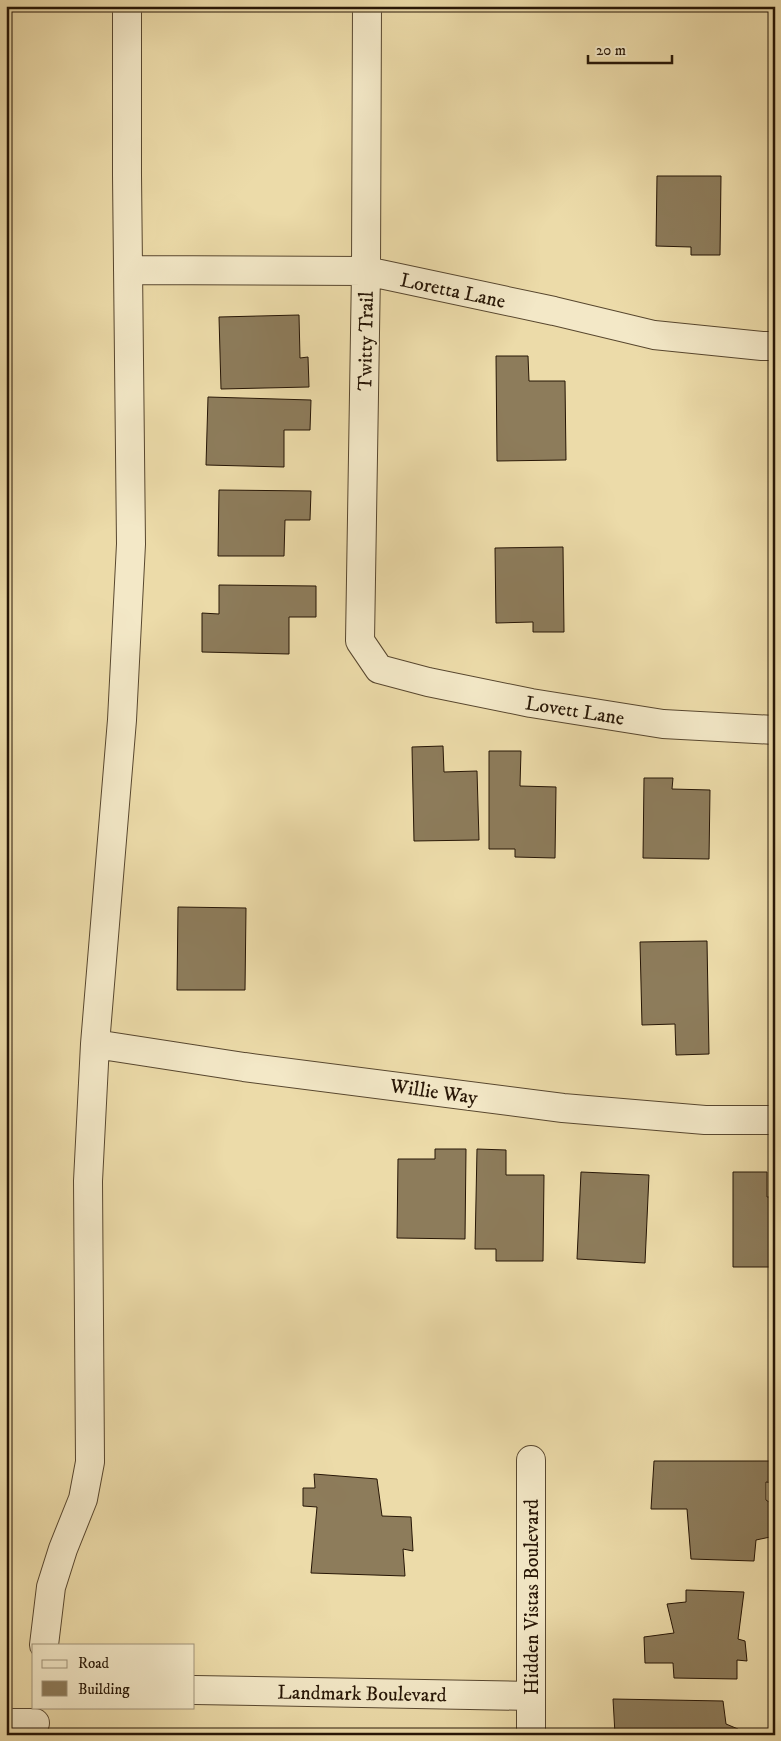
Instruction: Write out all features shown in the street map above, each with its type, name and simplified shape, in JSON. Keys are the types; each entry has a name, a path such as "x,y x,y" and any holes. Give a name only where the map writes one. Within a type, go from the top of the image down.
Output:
{"street":[{"path":"44,1644 51,1587 83,1499 90,1462 88,1181 95,1044 121,739 132,544 127,6"},
{"name":"Twitty Trail","path":"367,6 366,271 360,641 379,669"},
{"name":"Loretta Lane","path":"128,270 366,271 554,311 654,335 775,346"},
{"name":"Lovett Lane","path":"379,669 428,682 531,703 662,724 775,730"},
{"name":"Willie Way","path":"95,1044 244,1067 564,1108 705,1120 775,1120"},
{"name":"Hidden Vistas Boulevard","path":"530,1735 531,1460"},
{"name":"Landmark Boulevard","path":"195,1690 531,1696"},
{"path":"6,1723 35,1722"}],"building":[{"path":"657,176 721,176 720,255 691,255 691,247 656,246"},
{"path":"299,315 300,358 308,357 309,387 221,389 219,317"},
{"path":"496,356 528,356 529,381 565,381 566,460 497,461"},
{"path":"208,397 311,400 310,430 284,430 284,467 206,465"},
{"path":"219,490 311,491 310,520 285,520 284,556 218,556"},
{"path":"563,547 564,632 533,632 533,622 496,623 495,548"},
{"path":"219,585 316,586 316,617 289,617 289,654 202,652 202,613 219,614"},
{"path":"443,746 444,772 477,771 479,840 414,841 412,747"},
{"path":"489,751 521,751 520,786 556,787 555,858 515,857 515,849 489,849"},
{"path":"644,778 673,778 672,789 710,790 709,859 643,858"},
{"path":"178,907 246,908 245,990 177,990"},
{"path":"707,941 709,1054 676,1055 675,1024 642,1025 640,942"},
{"path":"435,1149 466,1149 465,1239 397,1238 398,1159 435,1159"},
{"path":"477,1149 506,1150 506,1175 544,1175 543,1261 496,1261 496,1249 475,1249"},
{"path":"581,1172 649,1175 645,1263 577,1259"},
{"path":"733,1172 767,1172 767,1197 775,1197 775,1267 733,1267"},
{"path":"654,1461 773,1461 775,1483 766,1482 766,1500 775,1506 775,1536 756,1540 754,1561 691,1559 687,1509 651,1509"},
{"path":"314,1474 377,1479 382,1516 411,1517 413,1551 403,1549 405,1576 311,1573 317,1507 303,1506 303,1488 315,1488"},
{"path":"686,1590 744,1592 738,1639 745,1641 747,1661 737,1660 737,1679 674,1678 673,1663 645,1663 644,1637 674,1633 667,1604 686,1602"},
{"path":"613,1699 723,1701 726,1724 738,1729 738,1735 662,1735 662,1731 615,1734"}]}
